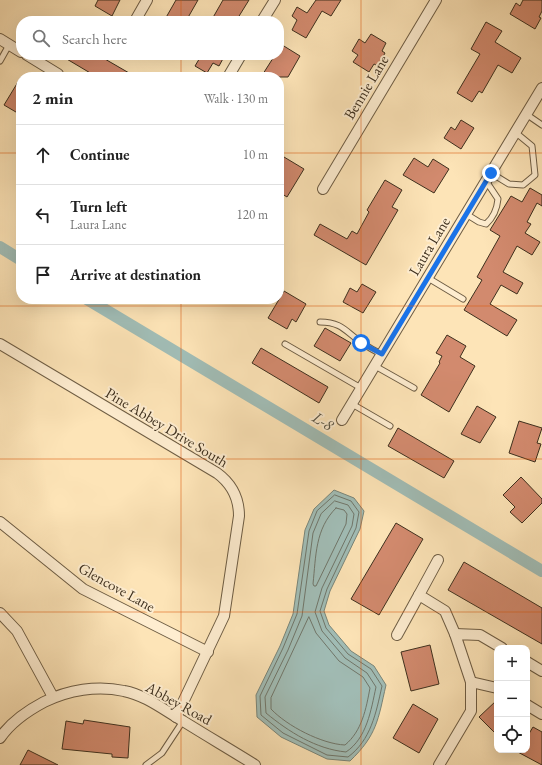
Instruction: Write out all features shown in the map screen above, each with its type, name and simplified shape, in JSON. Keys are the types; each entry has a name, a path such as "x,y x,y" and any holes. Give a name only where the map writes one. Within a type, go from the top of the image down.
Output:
{"street":[{"path":"137,16 147,0"},
{"path":"265,16 275,0"},
{"name":"Bennie Lane","path":"323,189 436,0"},
{"path":"0,39 16,49"},
{"path":"35,60 55,72"},
{"path":"231,72 238,60"},
{"name":"Laura Lane","path":"342,420 542,88"},
{"name":"Pine Abbey Drive South","path":"0,344 218,473 230,485 238,500 239,516 224,616 180,719"},
{"name":"Glencove Lane","path":"0,522 84,588 208,652"},
{"path":"397,635 438,560"},
{"path":"419,595 445,611 472,682 471,711 439,765"},
{"path":"0,613 17,631 53,698"},
{"path":"455,634 480,635 497,645"},
{"path":"530,664 542,671"},
{"path":"472,682 494,687"},
{"name":"Abbey Road","path":"0,738 16,719 32,708 66,692 103,688 124,691 144,698 255,765"},
{"path":"530,707 542,714"}],"lane":[{"path":"0,61 10,45"},
{"path":"526,114 542,125"},
{"path":"488,177 509,184 522,185 535,175 532,146 515,132"},
{"path":"466,214 479,222 486,224 492,219 497,208 498,199 488,177"},
{"path":"428,278 463,299"},
{"path":"320,322 328,322 348,330 361,343 382,354"},
{"path":"285,344 361,388"},
{"path":"375,366 414,388"},
{"path":"352,404 390,426"},
{"path":"146,765 162,753 180,719"}],"water":[{"path":"334,490 354,498 364,511 360,529 330,591 324,611 329,625 351,651 374,666 386,685 378,718 371,735 359,752 350,761 327,759 281,737 257,717 256,695 280,646 293,614 305,530 314,509"}],"building":[{"path":"98,0 120,0 112,16 95,6"},
{"path":"176,0 198,0 189,16 167,16"},
{"path":"223,0 249,0 239,16 214,16"},
{"path":"316,0 341,0 331,16 322,11 306,38 292,30 297,20 292,16 297,7 307,13"},
{"path":"523,0 542,0 542,11 539,17 541,18 535,29 510,14 516,3 520,6"},
{"path":"486,22 502,31 495,42 521,58 512,73 498,65 482,93 479,91 472,102 457,93 480,54 471,49"},
{"path":"371,34 386,43 382,51 385,53 378,66 374,64 369,72 353,62 358,55 352,51 359,39 365,43"},
{"path":"284,46 300,56 288,77 284,77 284,72 264,72 272,60 284,60"},
{"path":"68,60 107,60 127,72 89,72"},
{"path":"199,60 222,60 219,66 213,63 208,72 195,66"},
{"path":"16,85 16,112 4,105"},
{"path":"461,120 474,128 461,149 444,138 451,127 455,130"},
{"path":"284,157 304,169 287,197 284,195"},
{"path":"414,158 428,167 433,159 449,169 434,193 403,175"},
{"path":"385,180 402,190 392,207 398,210 366,265 314,235 320,224 347,239 352,231 357,234 369,212 367,210"},
{"path":"530,188 542,195 542,206 537,203 527,222 531,224 525,233 540,242 532,255 517,246 503,272 523,283 517,294 501,285 490,304 517,320 507,336 464,310 482,280 477,277 500,236 490,230 511,196 522,202"},
{"path":"362,284 376,292 363,313 343,302 350,288 357,292"},
{"path":"284,291 306,304 296,322 292,319 287,329 268,318 276,304 284,304"},
{"path":"325,328 351,343 340,361 314,346"},
{"path":"447,335 466,346 460,357 475,366 449,412 421,395 440,363 439,362 442,356 436,353"},
{"path":"261,348 328,387 319,403 252,363"},
{"path":"477,406 496,417 480,443 461,434"},
{"path":"519,421 542,428 537,443 541,444 535,462 509,453"},
{"path":"398,428 454,461 444,478 388,446"},
{"path":"521,477 542,499 542,503 522,523 510,512 515,507 503,495"},
{"path":"396,523 423,539 379,615 351,599"},
{"path":"464,562 542,608 542,644 448,590"},
{"path":"430,645 439,684 411,691 401,652"},
{"path":"494,703 494,732 479,717"},
{"path":"413,704 438,719 419,753 393,738"},
{"path":"84,720 130,727 128,758 112,757 112,754 62,749 66,721 83,724"},
{"path":"533,727 542,732 542,765 520,753 530,753 530,732"},
{"path":"28,750 58,765 20,765"}],"waterway":[{"name":"L-8","path":"0,247 16,257"},
{"name":"L-8","path":"95,304 542,571"}],"route":[{"path":"361,343 382,354 491,173"}]}
